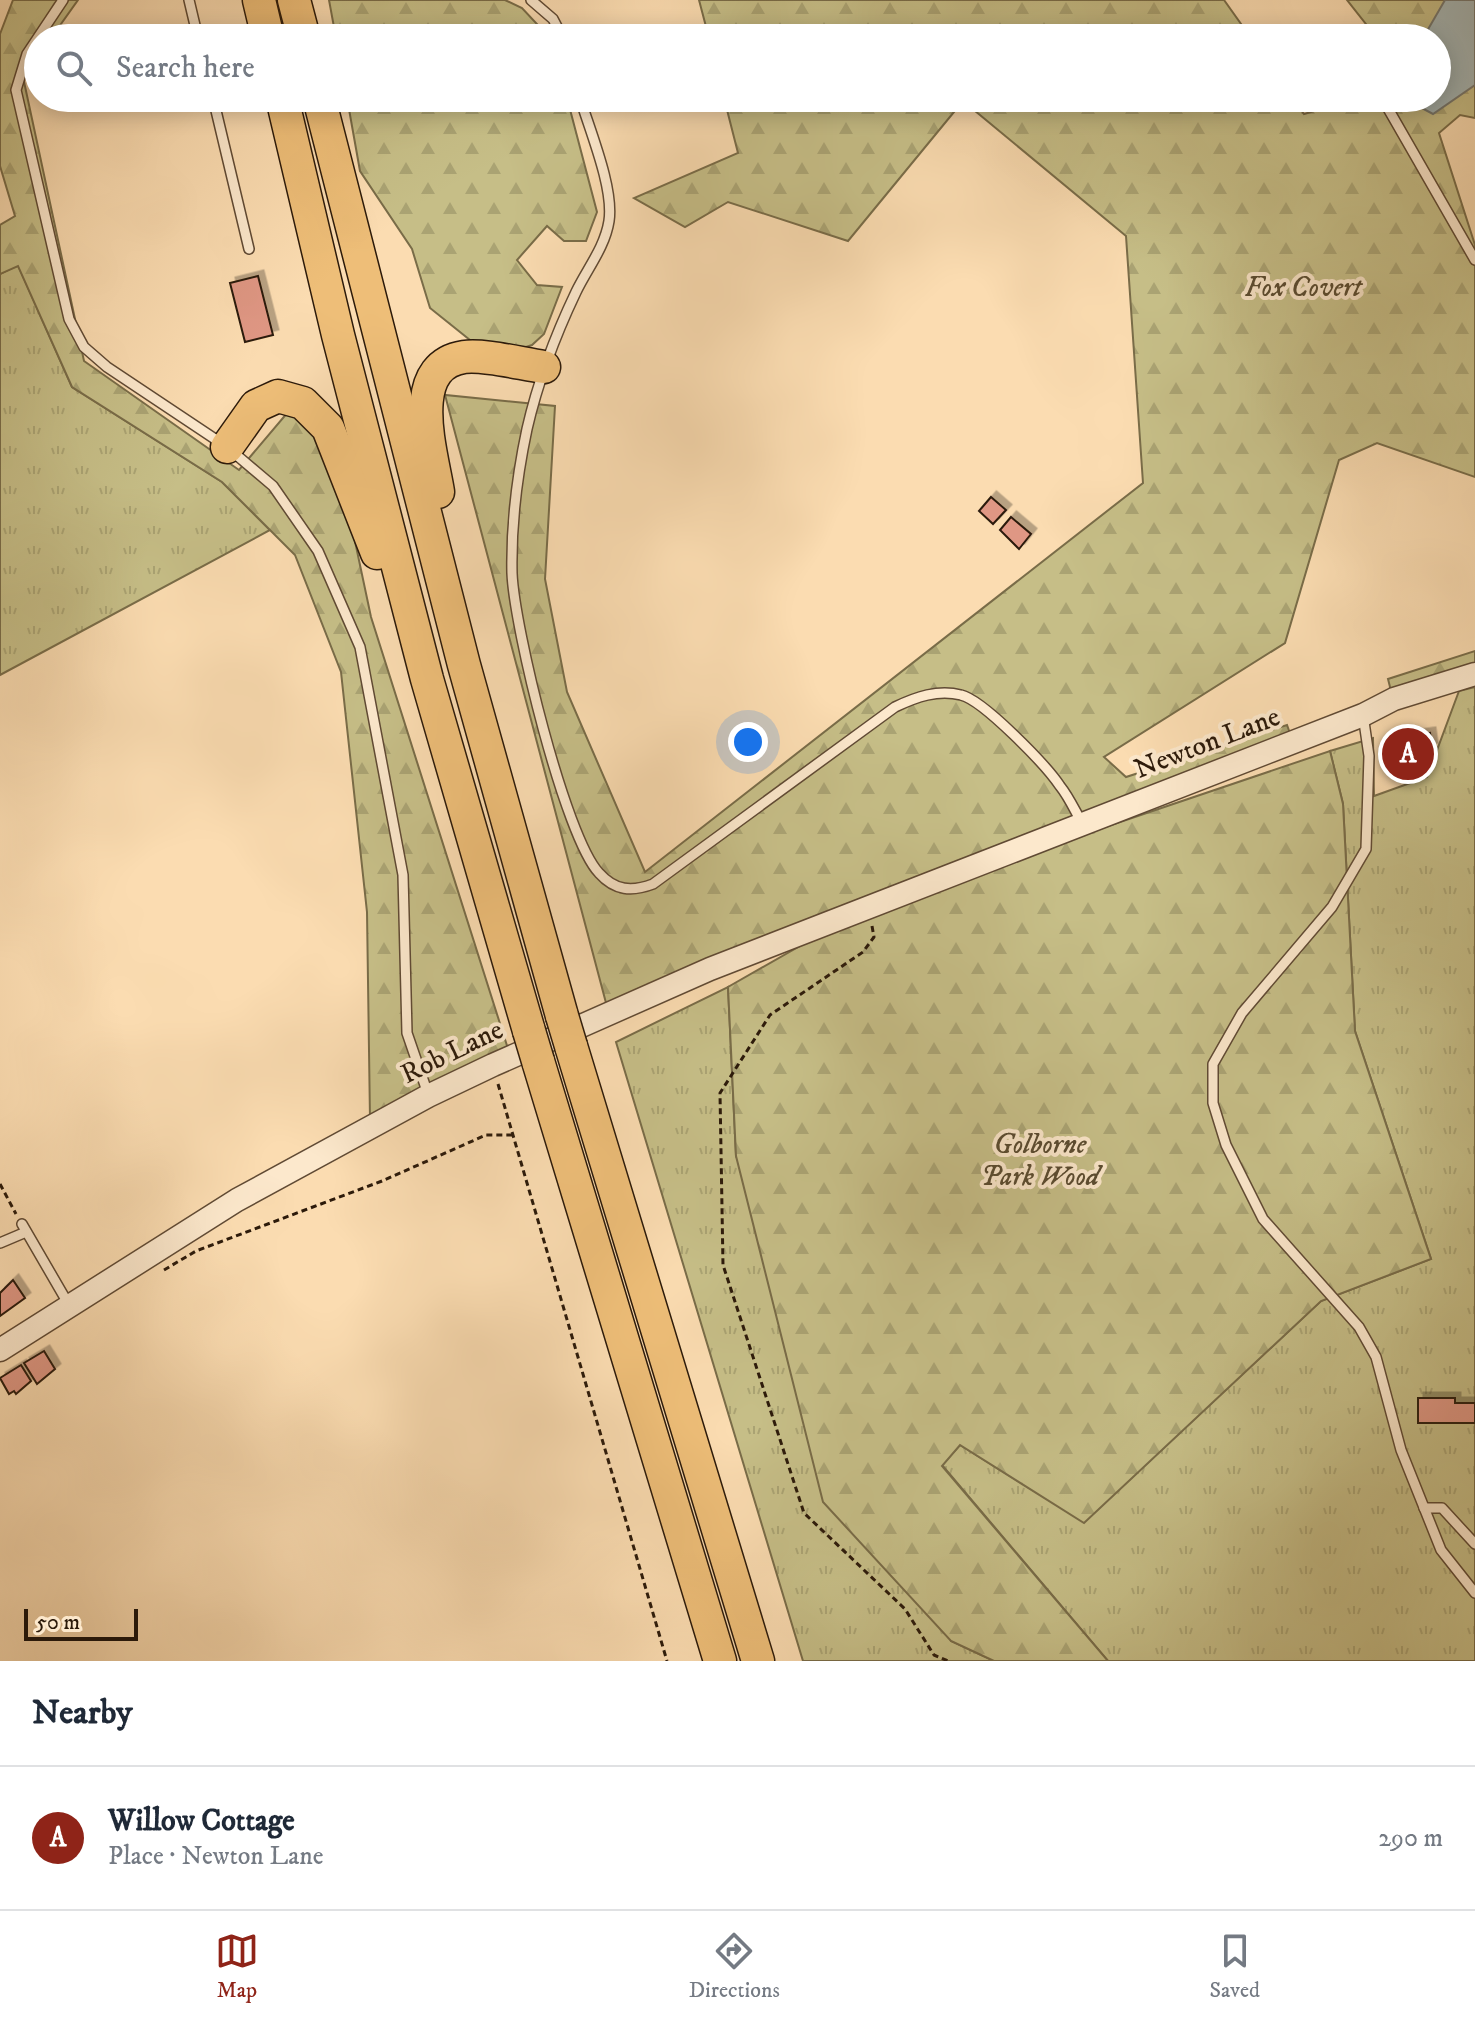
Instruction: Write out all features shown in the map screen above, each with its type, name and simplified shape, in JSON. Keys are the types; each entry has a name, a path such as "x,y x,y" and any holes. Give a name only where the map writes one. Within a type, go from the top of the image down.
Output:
{"highway":[{"path":"259,0 265,24"},
{"path":"294,0 300,24"},
{"path":"285,112 338,335 427,679 529,1031 720,1661"},
{"path":"323,112 464,665 562,1016 758,1661"},
{"path":"464,665 426,415 428,385 441,365 465,357 544,367"},
{"path":"227,447 256,406 278,396 303,403 328,428 427,679"}],"street":[{"name":"Newton Lane","path":"962,871 1363,715 1394,699 1475,674"},
{"name":"Rob Lane","path":"0,1350 237,1200 428,1096 710,969 962,871"}],"lane":[{"path":"47,24 63,0"},
{"path":"189,0 195,24"},
{"path":"531,0 556,24"},
{"path":"24,64 16,90 69,319 94,358 227,447 273,486 318,551 360,647 403,875 407,1033 428,1096"},
{"path":"216,112 249,249"},
{"path":"584,112 608,197 609,222 544,367 528,427 512,535 515,602 545,729 579,841 600,875 627,890 653,884 895,707 925,695 963,695 978,702 1060,785 1082,823"},
{"path":"1390,112 1475,260"},
{"path":"1363,715 1369,756 1366,849 1332,907 1242,1013 1213,1064 1213,1103 1226,1145 1263,1219 1359,1327 1376,1357 1401,1450 1441,1550 1475,1593"},
{"path":"0,1243 24,1228 69,1305"},
{"path":"1424,1508 1442,1508 1475,1544"}],"path":[{"path":"867,907 874,937 863,952 770,1015 720,1093 723,1265 804,1513 905,1609 934,1655 948,1661"},
{"path":"493,1065 667,1661"},
{"path":"162,1271 196,1251 371,1185 486,1135 512,1135"},
{"path":"0,1184 24,1228"}],"green space":[{"path":"13,0 78,0 61,24 24,24 23,77 24,112 31,112 84,361 239,470 288,412 308,421 349,513 371,617 509,1052 370,1119 367,912 341,672 295,555 222,482 72,387 18,266 0,274 0,225 15,216 0,166 0,34"},
{"path":"329,0 505,0 522,8 537,24 333,24"},
{"path":"699,0 1224,0 1241,24 705,24"},
{"path":"1347,0 1475,0 1475,118 1460,115 1439,133 1475,245 1475,477 1377,443 1339,460 1285,643 1104,757 1126,777 1287,725 1292,739 901,896 1330,751 1343,804 1355,1031 1431,1259 1321,1301 1084,1523 960,1445 942,1466 1108,1661 994,1661 951,1641 823,1502 736,1156 728,987 856,914 610,1018 445,395 555,406 545,579 567,692 645,872 1143,483 1126,236 976,112 1451,112 1451,24 1366,24"},
{"path":"349,112 571,112 597,212 586,241 564,241 547,226 517,260 537,285 562,287 544,334 532,345 517,350 475,344 430,308 412,249 360,171"},
{"path":"728,112 954,112 848,241 728,202 685,227 634,198 738,153"},
{"path":"18,265 72,387 222,482 270,530 0,675 0,274"},
{"path":"1475,651 1475,684 1395,707 1388,679"},
{"path":"1475,687 1475,1661 1108,1661 942,1465 960,1445 1084,1522 1321,1301 1431,1259 1355,1031 1343,804 1330,751 1373,738 1374,796 1427,777 1459,691"},
{"path":"728,987 736,1156 951,1641 994,1661 803,1661 616,1042"}],"shaded area":[{"path":"1445,0 1475,0 1475,85 1451,102 1451,24 1431,24"}],"building":[{"path":"258,276 273,335 245,342 230,283"},
{"path":"991,497 1006,510 993,524 979,511"},
{"path":"1011,517 1031,534 1019,549 1000,530"},
{"path":"1430,733 1432,748 1424,750 1426,765 1393,772 1387,769 1392,757 1389,739"},
{"path":"13,1280 25,1298 0,1316 0,1293"},
{"path":"44,1351 55,1369 37,1384 24,1363"},
{"path":"21,1365 31,1381 16,1394 14,1391 9,1394 0,1378"},
{"path":"1418,1398 1455,1398 1455,1403 1475,1403 1475,1423 1418,1423"}],"place":[{"name":"Willow Cottage","path":"1408,754"}],"park label":[{"name":"Fox Covert","path":"1303,287"},
{"name":"Golborne Park Wood","path":"1040,1160"}]}
